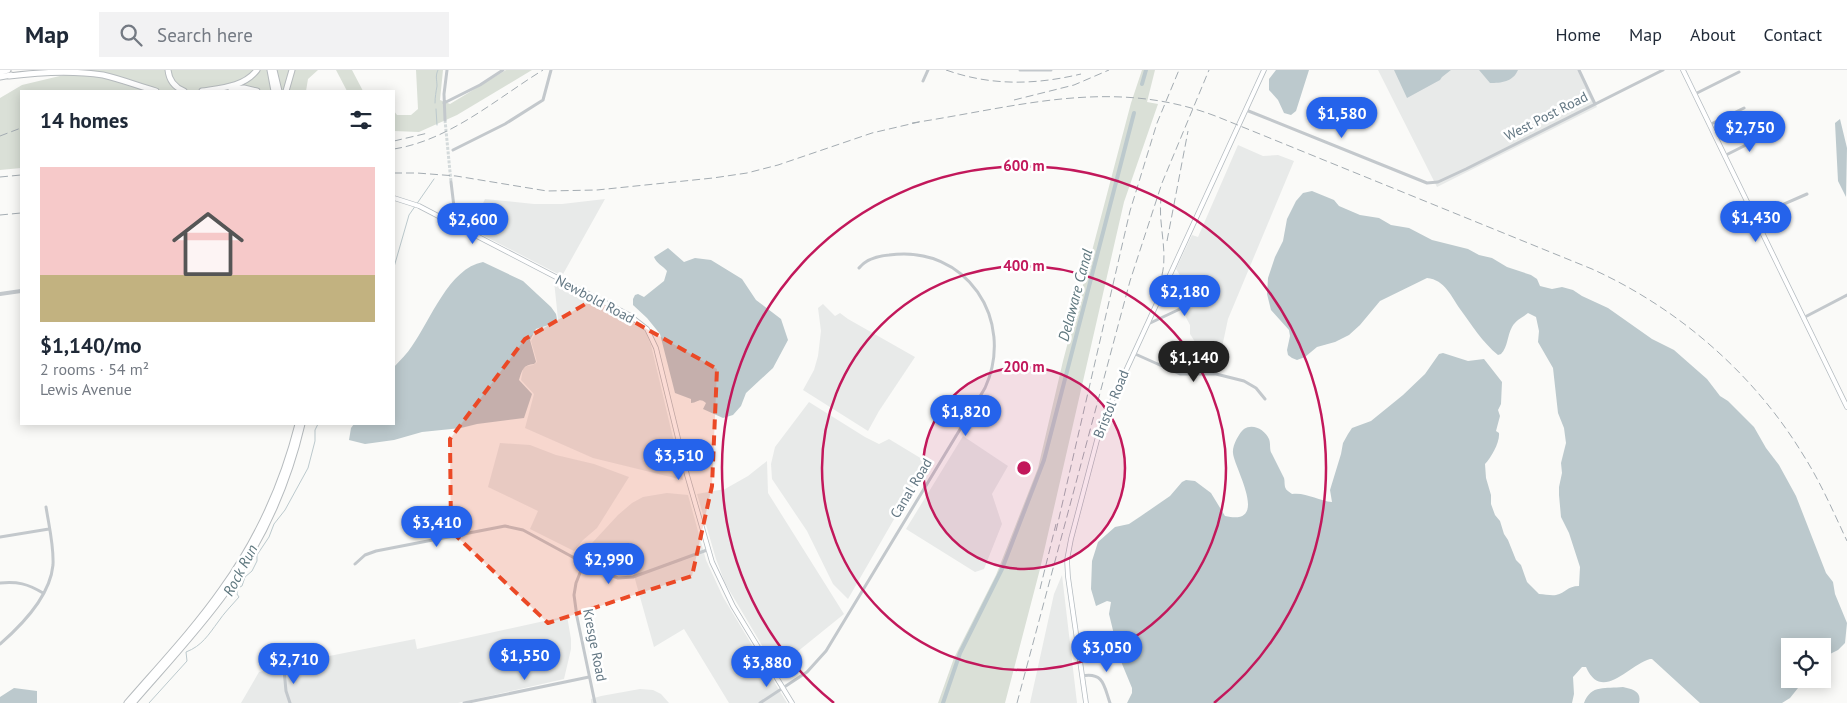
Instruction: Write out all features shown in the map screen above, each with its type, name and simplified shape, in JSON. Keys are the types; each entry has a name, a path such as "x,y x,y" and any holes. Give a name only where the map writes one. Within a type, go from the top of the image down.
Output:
{"highway":[{"path":"0,77 8,73 31,70"},
{"path":"168,70 172,82 183,90"},
{"path":"207,90 240,84 251,77 257,70"},
{"path":"270,70 274,90"},
{"path":"274,70 279,90"},
{"path":"286,90 292,70"},
{"path":"0,72 80,72 114,78 153,90"},
{"path":"226,90 241,88 252,90"},
{"path":"127,703 203,615 235,570 265,517 300,425"},
{"path":"133,703 210,613 246,562 264,530 281,491 300,425"}],"main road":[{"name":"Bristol Road","path":"1086,703 1068,577 1068,550 1100,425 1132,352 1264,70"},
{"path":"1683,70 1847,407"},
{"name":"Newbold Road","path":"395,198 413,203 458,226 628,315 647,330 656,348 707,550 718,578 733,606 792,703"},
{"path":"443,219 450,215 454,207"},
{"path":"454,207 458,226"}],"street":[{"path":"446,120 444,102 447,70"},
{"path":"444,102 480,85 503,70"},
{"path":"453,150 505,124 543,100 551,70"},
{"path":"923,82 928,70"},
{"path":"1020,70 1051,70"},
{"path":"1579,70 1595,104"},
{"name":"West Post Road","path":"1246,110 1427,183 1438,182 1663,70"},
{"path":"1695,94 1739,72"},
{"path":"1710,125 1744,108"},
{"path":"1724,156 1768,134"},
{"path":"451,182 454,207"},
{"path":"1754,217 1807,194"},
{"name":"Canal Road","path":"760,703 812,667 826,651 985,388 993,365 995,339 989,312 977,291 955,269 936,259 904,254 876,258 863,263 859,268"},
{"path":"0,294 20,291"},
{"path":"1145,326 1216,292"},
{"path":"1803,318 1847,295"},
{"path":"1132,352 1180,374 1216,374 1244,381 1256,388 1265,399"},
{"path":"0,644 26,620 51,577 53,564 46,507"},
{"path":"355,564 365,555 376,551 505,526 523,530 584,563 613,576 628,578 707,550"},
{"path":"0,537 49,530"},
{"name":"Kresge Road","path":"584,563 576,583 574,595 594,703"},
{"path":"0,583 23,583 43,593"},
{"path":"284,670 286,691 290,703"},
{"path":"1082,676 1092,675 1098,677 1103,684 1110,703"},
{"path":"464,703 589,677"}],"highlighted area":[{"path":"594,299 717,369 712,486 692,576 548,623 451,531 450,439 525,339"}],"shaded area":[{"path":"85,70 318,70 308,79 306,90 20,90 20,168 0,170 0,98 22,85"},
{"path":"336,70 352,70 362,90 346,90"},
{"path":"416,70 443,70 440,100 450,104 506,70 532,70 457,115 419,132 395,131 395,112 397,115 411,115 418,109"},
{"path":"1142,70 1155,70 1147,102 1158,104 1124,202 1040,569 1005,703 938,703 954,658 996,575 1038,468 1063,361 1131,103"},
{"path":"1276,70 1309,70 1296,111 1291,115 1284,113 1278,100 1269,90 1269,79"},
{"path":"1378,70 1579,70 1597,107 1437,187"},
{"path":"1394,70 1451,70 1440,80 1407,98"},
{"path":"1479,70 1518,70 1510,79 1490,83"},
{"path":"1840,119 1847,148 1846,197 1838,181 1835,123"},
{"path":"1238,145 1263,156 1278,155 1294,161 1228,319 1217,371 1183,373 1161,363 1172,340 1199,348 1190,334 1190,325 1183,312 1198,304 1176,269 1192,235 1198,237"},
{"path":"1312,191 1334,200 1339,206 1360,215 1379,218 1391,225 1409,228 1432,240 1468,249 1479,255 1492,258 1507,267 1531,275 1537,279 1540,286 1552,289 1562,287 1573,290 1608,308 1652,339 1674,350 1707,379 1720,396 1728,401 1754,427 1766,448 1779,465 1796,496 1826,573 1833,582 1835,594 1847,623 1845,643 1831,654 1831,638 1781,638 1781,688 1798,688 1790,698 1782,703 1700,703 1650,659 1616,679 1607,682 1600,682 1592,677 1586,667 1582,667 1573,677 1574,694 1572,703 1127,703 1132,693 1132,688 1120,659 1109,614 1111,602 1107,601 1096,606 1091,589 1092,561 1098,542 1115,527 1129,524 1170,496 1186,480 1195,481 1211,493 1225,516 1239,517 1246,513 1248,505 1247,494 1233,450 1238,437 1247,427 1258,428 1267,436 1270,441 1271,452 1284,478 1287,490 1292,494 1302,494 1332,502 1330,490 1343,443 1352,428 1371,421 1403,395 1425,374 1439,354 1443,353 1468,361 1484,359 1502,382 1501,404 1498,410 1500,416 1496,431 1499,433 1499,437 1495,450 1485,464 1486,478 1495,515 1500,521 1504,534 1516,560 1521,565 1527,582 1539,594 1550,595 1559,594 1572,587 1579,586 1580,567 1569,533 1561,517 1559,487 1562,473 1561,463 1566,443 1564,428 1558,413 1553,368 1538,342 1539,331 1536,317 1528,313 1515,323 1510,330 1505,348 1498,355 1487,345 1447,289 1433,279 1427,278 1380,301 1349,335 1335,342 1317,347 1305,357 1297,360 1292,358 1288,355 1287,350 1290,336 1289,330 1271,310 1267,294 1268,278 1283,241 1287,219 1296,201 1303,193"},
{"path":"485,199 534,204 562,204 605,199 562,276 471,229"},
{"path":"668,248 684,262 695,258 711,260 742,279 756,300 781,319 788,340 773,368 746,393 741,406 733,415 723,418 703,409 706,403 704,401 700,400 691,403 691,399 675,393 660,334 633,305 635,295 638,294 644,297 664,281 667,271 654,257"},
{"path":"483,262 523,281 556,314 557,319 555,323 536,329 530,340 536,362 524,369 519,380 532,394 524,418 422,432 394,440 365,444 349,440 353,425 395,425 395,366 410,349 450,285 471,266"},
{"path":"554,281 627,319 645,331 651,345 683,480 593,458 525,428 534,394 521,380 523,369 537,362 531,341 537,330 555,324 558,319"},
{"path":"823,304 835,316 840,313 915,357 868,431 803,390 814,370 818,356 821,331 818,308"},
{"path":"809,402 865,437 879,444 889,439 927,462 848,599 833,584 807,531 772,479 771,464 775,447"},
{"path":"963,436 1008,466 992,494 1002,524 984,569 975,572 906,529"},
{"path":"500,443 530,445 556,455 594,464 629,477 597,528 574,551 530,529 538,511 488,487"},
{"path":"767,461 768,493 844,614 776,669 725,583 697,494 725,489 748,476"},
{"path":"667,493 688,495 706,560 723,597 787,703 729,703 684,629 654,647 633,572 622,573 608,569 580,556 618,515 632,503 643,497"},
{"path":"1062,575 1077,703 1030,703 1054,594"},
{"path":"567,616 571,649 564,679 458,703 241,703 259,672 415,639 417,649"},
{"path":"1623,687 1638,693 1639,703 1584,703 1587,697 1595,690"},
{"path":"14,688 37,691 37,703 0,703 0,697"},
{"path":"640,689 653,690 661,694 669,703 591,703 591,699 601,696"}],"waterway":[{"name":"Rock Run","path":"435,103 438,70"},
{"name":"Delaware Canal","path":"1142,84 1146,70"},
{"name":"Rock Run","path":"436,109 437,125"},
{"name":"Delaware Canal","path":"943,703 960,653 1002,569 1044,460 1134,113"},
{"name":"Rock Run","path":"395,264 409,215 434,179"},
{"name":"Rock Run","path":"149,703 187,661 186,652 205,639 239,597 237,594 238,588 242,586 245,577 252,571 257,561 257,555 308,468 318,425"}],"tunnel":[{"path":"445,120 451,182"}],"railway":[{"path":"395,149 415,144 453,128 543,70"},
{"path":"946,70 980,79 1013,82 1030,82 1081,74"},
{"path":"1014,100 1074,85 1109,70"},
{"path":"1056,531 1130,211 1157,123 1179,70"},
{"path":"1017,703 1130,281 1162,183 1209,70"},
{"path":"912,123 1028,103 1065,99 1141,98 1179,105 1218,117 1592,269 1624,285 1683,323 1737,370 1761,396 1802,453 1847,541"},
{"path":"395,173 456,176 547,191 597,190 747,173 778,165 872,133 919,122"},
{"path":"0,136 20,128"},
{"path":"1167,241 1188,131"},
{"path":"395,141 428,133"},
{"path":"0,177 20,175"},
{"path":"1152,297 1161,278 1164,266 1161,199"},
{"path":"0,215 20,213"},
{"path":"1040,589 1056,524"}]}
